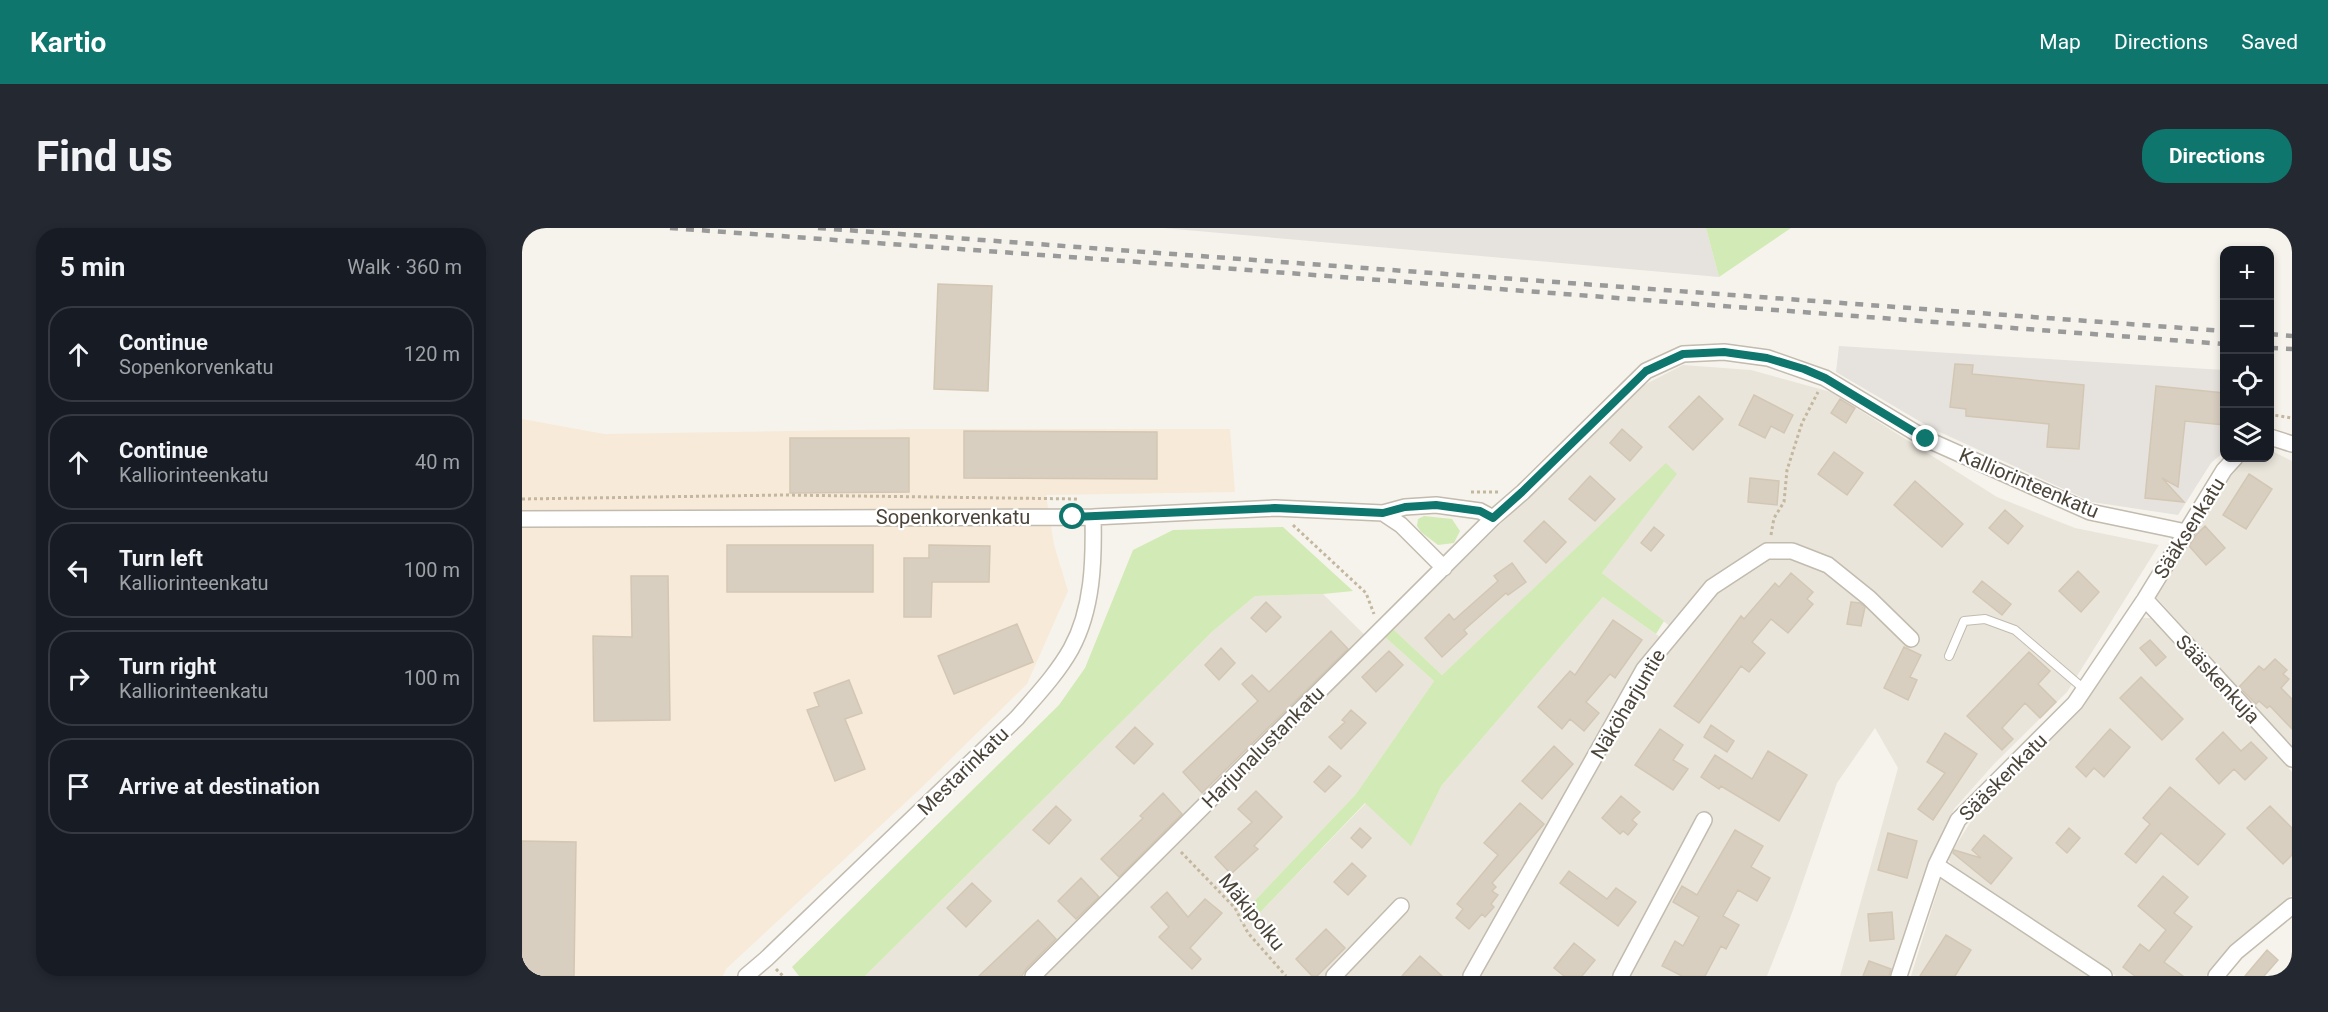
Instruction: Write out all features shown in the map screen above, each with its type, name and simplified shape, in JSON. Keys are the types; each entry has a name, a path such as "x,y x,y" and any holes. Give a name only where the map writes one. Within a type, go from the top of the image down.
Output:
{"street":[{"name":"Kalliorinteenkatu","path":"1493,518 1646,371 1683,354 1724,352 1767,358 1825,378 1926,439 2090,512 2186,532"},
{"path":"2274,438 2292,444"},
{"name":"Sääksenkatu","path":"2145,599 2224,470 2231,462"},
{"path":"1383,513 1405,507 1436,505 1480,511 1493,518"},
{"name":"Sopenkorvenkatu","path":"522,519 1093,517 1275,508 1383,513"},
{"path":"1383,513 1401,525 1444,568"},
{"name":"Mestarinkatu","path":"746,976 1017,718 1047,684 1072,648 1083,618 1094,568 1093,517"},
{"name":"Harjunalustankatu","path":"1033,976 1493,518"},
{"path":"1767,551 1792,551 1828,565 1869,598 1911,639"},
{"name":"Näköharjuntie","path":"1471,976 1644,669 1712,587 1767,551"},
{"name":"Sääskenkatu","path":"1899,976 1936,865 1958,820 2075,703 2145,599"},
{"name":"Sääskenkuja","path":"2145,599 2292,759"},
{"path":"1621,976 1704,820"},
{"path":"1936,865 2104,976"},
{"path":"1334,976 1401,906"},
{"path":"2216,976 2236,952 2292,906"}],"lane":[{"path":"1949,656 1964,621 1985,619 2015,630 2084,689"}],"path":[{"path":"1767,551 1774,518 1784,502 1787,470 1802,423 1825,378"},
{"path":"2274,415 2292,418"},
{"path":"522,499 784,495 1080,499"},
{"path":"1275,508 1366,593 1381,629"},
{"name":"Mäkipolku","path":"1170,841 1235,908 1248,933 1286,976"}],"shaded area":[{"path":"1163,228 1706,228 1719,277"},
{"path":"1839,346 2220,370 2220,455 2211,463 2178,515 2092,502 1931,428 1836,372"},
{"path":"1683,365 1751,370 1831,392 1997,497 2075,528 2159,545 2067,692 1994,764 1954,809 1926,869 1893,976 1840,976 1898,768 1875,728 1837,783 1792,913 1767,976 865,976 1213,631 1255,596 1323,594 1376,646 1385,637 1434,681 1356,794 1243,913 1251,922 1366,803 1411,845 1442,785 1603,597 1673,646 1681,635 1602,573 1676,475 1666,464 1442,675 1393,629 1642,386"},
{"path":"522,419 604,434 918,429 1230,429 1235,492 1046,495 1054,545 1068,591 1027,684 920,789 726,969 723,976 522,976"},
{"path":"2274,452 2292,461 2292,749 2156,597 2228,471 2240,462 2274,462"},
{"path":"2138,618 2152,618 2292,772 2292,895 2239,939 2206,976 2116,976 1954,871 1948,858 1978,810 2077,713"},
{"path":"1941,879 2090,976 1911,976"}],"green space":[{"path":"1706,228 1791,228 1719,277"},
{"path":"1666,463 1677,474 1602,573 1664,621 1656,634 1603,597 1442,785 1411,846 1365,803 1251,922 1243,913 1356,794 1434,681 1385,637 1393,629 1442,675"},
{"path":"1424,516 1452,519 1460,531 1454,543 1438,545 1421,532 1417,526 1418,519"},
{"path":"1283,527 1353,591 1255,596 1213,631 865,976 799,976 792,967 1059,705 1085,668 1133,550 1173,530"}],"building":[{"path":"938,284 992,286 988,391 934,389"},
{"path":"1955,364 1973,365 1972,374 2084,385 2079,449 2047,447 2049,424 1966,416 1966,409 1950,407"},
{"path":"2156,386 2220,393 2220,425 2185,421 2178,487 2162,478 2184,502 2145,498"},
{"path":"1754,395 1793,415 1784,433 1771,426 1765,438 1739,425"},
{"path":"1699,396 1723,419 1693,450 1669,427"},
{"path":"1840,399 1855,408 1846,423 1831,413"},
{"path":"1622,429 1642,447 1630,461 1610,443"},
{"path":"964,431 1157,432 1157,479 964,478"},
{"path":"790,438 909,438 909,492 790,493"},
{"path":"1834,452 1863,473 1847,495 1818,474"},
{"path":"2249,474 2272,489 2246,529 2223,515"},
{"path":"1590,476 1615,499 1595,521 1569,499"},
{"path":"1750,478 1779,481 1777,505 1748,502"},
{"path":"1915,481 1963,524 1942,547 1894,505"},
{"path":"2005,510 2023,526 2008,544 1989,528"},
{"path":"1544,521 1566,542 1546,563 1524,541"},
{"path":"2205,526 2225,548 2206,565 2189,546"},
{"path":"1654,527 1664,535 1651,551 1641,543"},
{"path":"727,545 873,545 873,592 727,592"},
{"path":"929,545 990,546 989,582 932,582 931,617 904,617 904,558 929,558"},
{"path":"1512,563 1526,582 1508,595 1506,593 1464,630 1467,634 1442,657 1425,638 1449,614 1454,620 1498,581 1494,576"},
{"path":"2078,571 2099,592 2081,612 2059,591"},
{"path":"1791,573 1813,592 1807,599 1813,604 1788,633 1771,619 1752,642 1765,653 1749,672 1741,666 1699,723 1674,706 1741,616 1744,619 1775,583 1779,587"},
{"path":"631,576 668,576 670,720 594,721 593,636 632,637"},
{"path":"1982,581 2011,604 2002,615 1973,592"},
{"path":"1266,602 1281,617 1266,632 1251,618"},
{"path":"1851,602 1860,603 1865,607 1861,626 1847,624"},
{"path":"1613,620 1642,640 1615,678 1610,674 1586,702 1599,713 1584,731 1570,719 1562,729 1538,707 1570,671 1575,675"},
{"path":"1017,624 1033,662 954,694 938,656"},
{"path":"1331,631 1348,649 1202,793 1183,772 1258,701 1242,684 1252,675 1269,692"},
{"path":"2150,640 2166,657 2156,666 2140,648"},
{"path":"1904,647 1921,655 1910,677 1917,680 1908,700 1884,688"},
{"path":"1221,648 1235,663 1219,680 1205,665"},
{"path":"1389,651 1403,665 1376,692 1362,677"},
{"path":"2029,652 2050,671 2038,684 2056,702 2040,718 2025,703 2002,728 2013,739 2002,750 1967,716"},
{"path":"2275,659 2287,670 2283,674 2289,679 2281,688 2292,699 2292,729 2270,706 2267,708 2259,701 2256,704 2239,687 2259,666 2264,670"},
{"path":"2141,677 2183,719 2162,740 2120,698"},
{"path":"849,680 862,713 845,719 865,769 835,781 807,710 819,706 814,693"},
{"path":"1351,710 1366,723 1341,749 1329,737 1345,722 1342,720"},
{"path":"1711,725 1734,741 1727,752 1704,737"},
{"path":"1135,727 1153,744 1134,764 1116,747"},
{"path":"1660,729 1683,745 1673,760 1688,769 1673,790 1635,765"},
{"path":"2110,729 2130,747 2104,777 2094,768 2086,777 2076,767"},
{"path":"2223,732 2241,751 2251,742 2267,758 2245,780 2234,769 2219,784 2196,759"},
{"path":"1945,733 1977,754 1933,820 1918,809 1945,773 1927,762"},
{"path":"1554,746 1573,764 1542,799 1522,781"},
{"path":"1768,751 1807,775 1779,821 1721,786 1719,789 1701,777 1715,755 1752,779"},
{"path":"1329,766 1341,776 1325,792 1314,782"},
{"path":"2170,787 2225,834 2198,865 2161,833 2136,863 2125,854 2150,824 2143,818"},
{"path":"1256,791 1282,817 1254,846 1258,849 1231,874 1215,857 1252,822 1238,809"},
{"path":"1163,793 1182,814 1119,877 1101,859 1143,818 1140,816"},
{"path":"1621,796 1640,812 1632,820 1637,824 1628,835 1623,831 1620,834 1602,818"},
{"path":"1520,803 1544,824 1492,883 1496,887 1492,891 1498,895 1491,904 1494,907 1485,917 1482,914 1469,929 1456,918 1463,909 1457,904 1498,855 1484,843"},
{"path":"1056,806 1071,820 1049,844 1033,830"},
{"path":"2270,806 2292,828 2292,855 2283,864 2247,828"},
{"path":"1360,828 1371,838 1362,848 1351,838"},
{"path":"2069,828 2080,838 2067,853 2056,843"},
{"path":"1735,830 1763,846 1751,867 1770,878 1757,901 1738,890 1723,916 1739,925 1726,949 1721,946 1705,976 1682,976 1662,966 1675,941 1683,946 1699,917 1673,902 1682,886 1697,895"},
{"path":"1888,833 1917,841 1907,878 1878,870"},
{"path":"1984,835 2012,858 1991,884 1953,853 1954,850 1981,858 1972,850"},
{"path":"522,841 576,842 574,976 522,976"},
{"path":"1352,863 1366,876 1348,895 1334,882"},
{"path":"1569,871 1607,899 1616,888 1636,902 1618,926 1560,883"},
{"path":"2163,876 2188,897 2174,913 2192,927 2164,962 2183,976 2135,976 2123,967 2140,944 2149,951 2166,930 2138,906"},
{"path":"1081,878 1099,897 1076,919 1058,901"},
{"path":"972,883 991,901 966,927 947,908"},
{"path":"1167,892 1188,917 1205,899 1222,913 1190,948 1201,959 1192,969 1159,937 1169,927 1151,907"},
{"path":"1892,912 1894,939 1870,941 1868,914"},
{"path":"1038,920 1056,939 1022,976 979,976"},
{"path":"1326,929 1345,948 1317,976 1312,976 1296,959"},
{"path":"1946,935 1971,950 1955,976 1920,976"},
{"path":"1574,943 1595,960 1582,976 1564,976 1554,968"},
{"path":"2267,950 2278,960 2264,976 2245,976"},
{"path":"1420,956 1442,976 1402,976"},
{"path":"1869,961 1891,969 1889,976 1863,976"}],"railway":[{"path":"670,228 2220,344"},
{"path":"818,228 2220,331"},
{"path":"2274,334 2292,336"},
{"path":"2274,348 2292,349"}],"route":[{"path":"1073,517 1275,508 1383,513 1405,507 1436,505 1480,511 1493,518 1646,371 1683,354 1724,352 1767,358 1804,369 1825,378 1926,439"}]}
